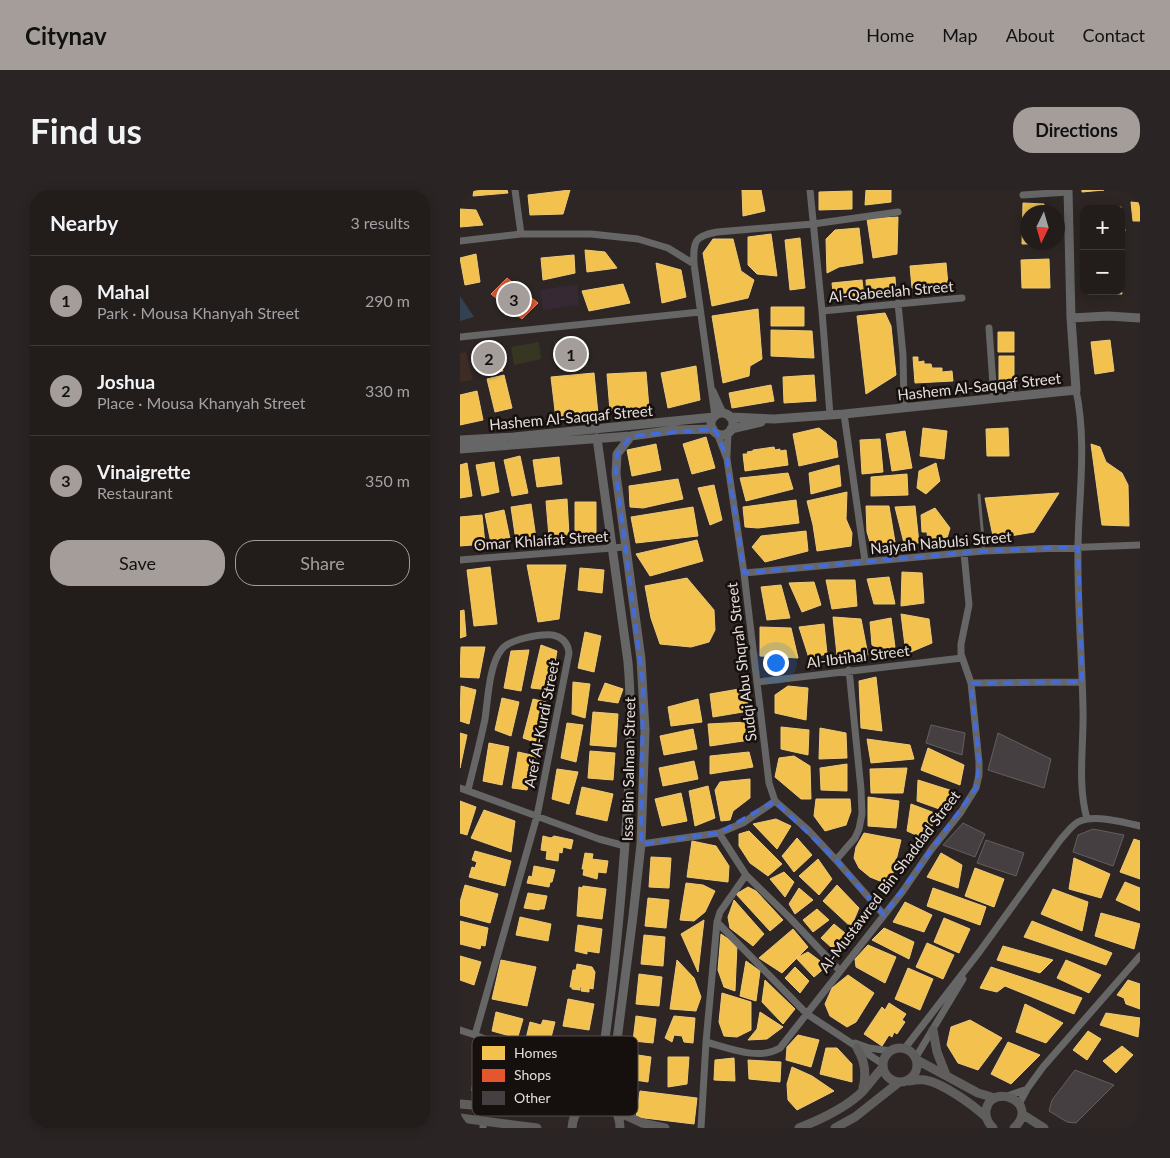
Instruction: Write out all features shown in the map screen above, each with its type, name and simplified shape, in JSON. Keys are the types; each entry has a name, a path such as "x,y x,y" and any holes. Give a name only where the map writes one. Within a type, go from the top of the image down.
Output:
{"main road":[{"path":"933,1030 937,1052 946,1075"},
{"path":"857,1048 865,1069 862,1092"},
{"path":"800,1128 831,1113 862,1092 883,1065 887,1054 891,1050 898,1048 905,1048 912,1052 917,1059 978,1093 995,1098 1007,1096 1016,1100 1022,1114 1020,1121 1014,1128"},
{"path":"908,1081 917,1072 917,1059"},
{"path":"883,1065 886,1076 893,1082 898,1083 919,1079 932,1082 973,1105 985,1122 993,1128"},
{"path":"835,1128 855,1117 898,1083"},
{"path":"985,1122 988,1106 995,1098"},
{"path":"1022,1114 1044,1128"},
{"path":"629,1116 642,1123 665,1128"},
{"path":"460,1118 483,1124 537,1128"}],"street":[{"path":"515,190 521,234"},
{"name":"Al-Qabeelah Street","path":"810,190 830,415"},
{"path":"1023,195 1068,191"},
{"name":"Hashem Al-Saqqaf Street","path":"460,440 514,437 720,416 774,419 844,414 1076,390 1071,318 1068,191"},
{"path":"720,416 711,423 715,431 721,434 730,431 732,425 720,416 710,386 694,264 693,249 698,239 708,234 813,224 898,212"},
{"path":"460,241 521,234 592,234 629,238 668,248 694,264"},
{"name":"Al-Qabeelah Street","path":"822,311 962,298"},
{"path":"898,303 903,355 904,407"},
{"path":"460,337 700,312"},
{"path":"1071,318 1108,316 1140,318"},
{"path":"989,328 994,398"},
{"path":"1076,390 1082,434 1078,546 1084,736 1080,779 1087,819"},
{"path":"844,414 865,561"},
{"name":"Hashem Al-Saqqaf Street","path":"730,431 774,419"},
{"name":"Hashem Al-Saqqaf Street","path":"460,449 630,436 674,430 715,431"},
{"name":"Sudqi Abu Shqrah Street","path":"715,431 727,459"},
{"name":"Sudqi Abu Shqrah Street","path":"730,431 727,459 744,573 769,783 775,801"},
{"name":"Issa Bin Salman Street","path":"618,1036 634,916 641,844 644,742 643,675 624,547 616,463 617,454 630,436"},
{"name":"Issa Bin Salman Street","path":"597,438 628,662 631,698 631,740 622,894 604,1036"},
{"name":"Najyah Nabulsi Street","path":"744,573 984,551 1140,545"},
{"name":"Omar Khlaifat Street","path":"460,560 624,547"},
{"name":"Al-Mustawred Bin Shaddad Street","path":"706,1042 751,1053 772,1053 780,1048 884,916 961,812 976,788 980,762 971,683 962,658 961,644 969,605 964,553"},
{"name":"Aref Al-Kurdi Street","path":"468,790 494,665 499,652 508,644 520,639 549,635 559,637 566,643 569,653 537,816"},
{"name":"Al-Ibtihal Street","path":"758,682 962,658"},
{"path":"836,860 855,838 862,814 849,670"},
{"path":"971,683 1082,682"},
{"path":"631,740 644,742"},
{"path":"460,788 598,839 625,846"},
{"path":"641,844 719,833 743,823 775,801 808,830 884,916"},
{"path":"460,1030 475,1035 537,816"},
{"path":"905,1048 980,951 1061,839 1076,823 1087,819 1101,819 1140,826"},
{"path":"719,833 746,875 840,971"},
{"path":"702,1128 706,1042 717,922 720,912 746,875"},
{"path":"717,922 807,1014 883,1065"},
{"path":"917,1059 980,951"},
{"path":"1019,1104 1027,1089 1074,1031 1140,956"},
{"path":"841,1037 869,1048 891,1050"},
{"path":"1007,1096 1027,1089"}],"lane":[{"path":"979,496 984,551"}],"highlighted area":[{"path":"713,429 717,433 727,459 744,573 984,551 1078,547 1082,682 971,683 979,762 976,788 884,915 836,860 775,801 719,833 641,844 643,683 616,474 617,454 631,436"}],"shaded area":[{"path":"577,284 579,305 543,310 540,290"},
{"path":"466,352 473,380 460,382 460,353"}],"green space":[{"path":"584,339 588,367 559,370 554,341"},
{"path":"539,342 541,359 514,365 511,347"}],"water":[{"path":"460,296 474,317 460,321"}],"building: Homes":[{"path":"474,190 507,190 508,193 473,196"},
{"path":"570,190 563,214 530,215 528,195"},
{"path":"742,190 761,190 765,211 743,216"},
{"path":"866,190 891,190 891,202 865,205"},
{"path":"1082,190 1104,190 1082,192"},
{"path":"852,191 852,209 819,210 819,192"},
{"path":"1131,202 1140,203 1140,221 1133,221"},
{"path":"1023,203 1044,204 1044,205 1023,205"},
{"path":"460,209 476,210 483,225 460,227"},
{"path":"898,217 897,254 873,258 867,219"},
{"path":"859,228 863,263 839,267 827,273 826,239 835,230"},
{"path":"771,234 777,276 757,274 748,265 748,237"},
{"path":"800,238 805,288 790,290 785,240"},
{"path":"713,239 733,239 741,271 754,280 748,298 712,306 703,253"},
{"path":"585,250 605,252 617,268 587,272"},
{"path":"476,254 480,282 465,285 460,258"},
{"path":"574,255 575,273 543,280 541,258"},
{"path":"1049,259 1050,288 1022,288 1021,260"},
{"path":"656,263 681,270 686,297 662,303"},
{"path":"946,263 948,285 912,288 910,266"},
{"path":"895,277 896,294 867,296 866,280"},
{"path":"862,280 864,297 834,300 832,283"},
{"path":"623,284 630,303 589,311 582,291"},
{"path":"771,307 804,307 804,326 771,326"},
{"path":"758,309 762,359 750,366 749,376 723,383 712,316"},
{"path":"885,313 891,326 896,375 866,394 857,316"},
{"path":"771,330 812,331 814,358 771,356"},
{"path":"998,332 1014,332 1014,352 998,352"},
{"path":"1110,340 1114,371 1095,374 1091,342"},
{"path":"494,344 503,371 483,373 477,346"},
{"path":"999,356 1014,356 1014,391 999,391"},
{"path":"913,357 918,357 918,362 924,361 924,364 931,364 932,368 942,368 942,372 952,371 953,381 915,383"},
{"path":"696,366 700,400 668,408 661,373"},
{"path":"646,372 649,408 610,411 607,374"},
{"path":"594,373 598,414 556,419 551,377"},
{"path":"504,375 512,408 495,412 487,379"},
{"path":"814,375 816,401 784,403 783,377"},
{"path":"771,385 774,401 732,408 729,393"},
{"path":"477,391 483,420 460,425 460,395"},
{"path":"819,428 836,441 838,457 799,466 793,434"},
{"path":"923,428 947,431 944,459 920,456"},
{"path":"1008,428 1009,456 987,456 986,429"},
{"path":"905,431 912,468 892,471 886,434"},
{"path":"706,437 715,468 692,474 683,444"},
{"path":"880,439 883,472 862,474 860,440"},
{"path":"656,444 661,470 632,476 627,450"},
{"path":"1091,444 1100,447 1106,462 1122,473 1128,485 1129,526 1102,525"},
{"path":"774,447 775,450 786,450 788,465 745,471 743,454 748,454 747,452 753,450"},
{"path":"520,456 528,493 512,496 504,460"},
{"path":"559,457 562,484 537,487 533,460"},
{"path":"494,462 499,492 482,496 476,465"},
{"path":"467,463 472,496 460,498 460,465"},
{"path":"936,463 940,481 926,494 917,488 919,471"},
{"path":"839,465 841,486 811,494 809,473"},
{"path":"788,473 793,489 746,501 740,478"},
{"path":"907,474 908,495 871,496 871,477"},
{"path":"678,479 683,499 643,508 630,507 629,486"},
{"path":"714,485 722,520 710,525 698,488"},
{"path":"847,492 846,519 852,533 851,546 817,551 807,501"},
{"path":"1059,493 1034,532 1010,536 993,536 985,498"},
{"path":"567,499 569,535 549,537 546,501"},
{"path":"796,500 799,523 758,528 745,527 743,507"},
{"path":"575,502 596,502 596,534 575,534"},
{"path":"531,504 536,538 516,541 511,507"},
{"path":"866,506 889,506 895,542 884,554 871,545 867,532"},
{"path":"915,506 919,543 904,543 895,507"},
{"path":"693,507 698,536 636,543 631,517"},
{"path":"935,508 950,528 947,538 928,542 927,532 922,532 921,515"},
{"path":"504,510 510,539 491,543 485,514"},
{"path":"482,515 485,544 460,546 460,517"},
{"path":"806,531 808,551 765,562 752,547 761,536"},
{"path":"697,540 703,561 650,576 636,554"},
{"path":"527,565 566,565 559,619 538,622"},
{"path":"490,567 497,624 474,626 467,570"},
{"path":"580,568 604,570 602,593 578,590"},
{"path":"902,572 922,573 924,603 901,606"},
{"path":"889,577 895,604 874,604 867,579"},
{"path":"687,578 714,610 715,630 709,642 691,647 660,644 651,618 645,586"},
{"path":"826,580 855,580 857,606 832,609"},
{"path":"814,582 821,605 802,612 789,583"},
{"path":"781,585 790,618 767,620 761,587"},
{"path":"464,610 466,636 460,638 460,611"},
{"path":"901,614 929,619 932,643 906,654"},
{"path":"833,617 861,619 868,655 837,655"},
{"path":"891,618 895,647 883,652 872,645 870,622"},
{"path":"824,624 827,654 809,658 799,627"},
{"path":"760,627 791,628 798,658 760,656"},
{"path":"585,632 601,636 594,672 578,668"},
{"path":"541,645 557,651 550,690 531,688"},
{"path":"461,647 485,647 479,678 460,677"},
{"path":"529,650 521,691 504,688 511,651"},
{"path":"876,677 882,731 861,728 859,681"},
{"path":"573,682 590,684 585,718 572,714"},
{"path":"605,683 623,689 618,703 598,700"},
{"path":"461,686 476,690 469,724 460,721"},
{"path":"788,686 808,688 806,720 775,713 775,695"},
{"path":"745,688 749,711 713,717 710,694"},
{"path":"502,698 519,702 511,736 495,730"},
{"path":"533,699 546,702 537,743 523,738"},
{"path":"698,699 702,722 671,726 668,707"},
{"path":"593,712 618,714 616,747 590,745"},
{"path":"747,722 750,740 710,746 708,724"},
{"path":"567,723 583,725 576,762 561,758"},
{"path":"781,727 809,730 808,755 781,749"},
{"path":"820,728 846,733 847,758 819,759"},
{"path":"693,729 697,749 664,755 660,736"},
{"path":"460,733 467,735 460,768"},
{"path":"867,739 910,745 914,759 871,763"},
{"path":"489,743 509,747 502,785 483,781"},
{"path":"928,748 964,765 960,785 921,770"},
{"path":"590,751 615,753 613,780 588,778"},
{"path":"518,752 536,756 527,790 512,788"},
{"path":"749,752 753,767 710,774 710,756"},
{"path":"794,756 810,766 811,799 801,799 775,777 779,758"},
{"path":"694,761 698,779 663,786 659,768"},
{"path":"847,764 847,791 821,790 820,768"},
{"path":"907,768 903,793 871,793 870,769"},
{"path":"557,769 578,772 569,804 552,799"},
{"path":"750,779 750,798 733,811 730,820 721,821 715,790 720,782"},
{"path":"918,780 956,792 945,811 917,801"},
{"path":"708,786 715,818 695,826 689,791"},
{"path":"582,787 613,794 607,821 576,814"},
{"path":"681,793 687,821 662,826 655,799"},
{"path":"868,797 899,801 896,828 868,826"},
{"path":"816,799 850,799 851,811 846,825 825,831 814,816"},
{"path":"460,801 476,807 467,835 460,833"},
{"path":"911,804 940,815 923,838 907,831"},
{"path":"484,810 515,821 511,852 471,838"},
{"path":"776,819 791,826 777,849 753,824"},
{"path":"749,831 782,864 768,876 750,863 739,846 739,834"},
{"path":"864,833 901,840 890,885 870,877 859,868 854,858 856,847"},
{"path":"543,836 573,840 571,849 563,847 562,853 559,852 558,861 546,859 547,851 541,850"},
{"path":"797,838 812,855 794,872 782,856"},
{"path":"1134,839 1140,841 1140,879 1120,872"},
{"path":"692,841 716,846 729,866 728,882 687,877"},
{"path":"475,851 511,861 505,886 469,877 472,867 475,868 477,862 472,860"},
{"path":"585,853 593,854 592,859 608,861 606,873 598,872 597,879 583,875 584,869 582,869"},
{"path":"941,853 962,865 958,888 927,877"},
{"path":"651,857 671,858 669,888 649,887"},
{"path":"1074,858 1110,874 1101,898 1069,889"},
{"path":"818,859 832,879 819,895 799,876"},
{"path":"534,866 555,870 549,887 527,883 529,876 532,877"},
{"path":"975,868 1004,879 994,907 965,896"},
{"path":"784,872 794,882 785,897 770,879"},
{"path":"1125,882 1140,888 1140,911 1116,900"},
{"path":"686,883 703,885 715,891 705,912 694,921 680,920"},
{"path":"465,885 498,894 490,923 460,915 460,902"},
{"path":"837,885 859,908 851,927 823,901"},
{"path":"583,886 606,889 602,919 577,916 579,887 582,888"},
{"path":"748,887 756,891 783,920 770,931 736,894"},
{"path":"799,888 813,900 795,914 789,904"},
{"path":"933,888 986,907 980,925 927,906"},
{"path":"1053,889 1088,902 1082,931 1041,914"},
{"path":"528,893 547,896 544,909 524,908"},
{"path":"648,898 669,900 666,928 645,926"},
{"path":"734,900 764,934 753,946 730,928 728,917"},
{"path":"905,902 932,915 924,932 893,922"},
{"path":"817,909 829,920 813,932 803,920"},
{"path":"1101,913 1140,924 1134,949 1095,936"},
{"path":"520,917 551,924 548,941 516,935"},
{"path":"944,918 970,929 959,953 934,942"},
{"path":"704,920 698,972 681,934"},
{"path":"460,921 488,928 485,946 481,945 480,949 460,944"},
{"path":"1032,921 1112,953 1106,965 1024,937"},
{"path":"834,924 845,933 841,941 832,948 821,938"},
{"path":"578,925 602,929 599,953 587,951 587,954 575,951"},
{"path":"884,928 914,942 909,959 872,940"},
{"path":"793,929 808,947 782,973 759,958"},
{"path":"721,934 737,945 735,991 724,987 718,970"},
{"path":"644,935 665,937 663,966 641,964"},
{"path":"927,943 954,955 943,979 916,967"},
{"path":"868,945 896,957 885,983 856,967 855,959"},
{"path":"1003,946 1053,960 1040,973 997,960"},
{"path":"808,952 827,966 814,977 796,958"},
{"path":"460,956 481,962 474,985 460,980"},
{"path":"501,960 536,967 527,1006 492,999"},
{"path":"677,960 694,978 701,997 696,1011 670,1009"},
{"path":"1066,960 1101,975 1089,993 1057,978"},
{"path":"746,961 760,971 756,1001 740,996"},
{"path":"577,964 592,967 595,972 593,989 589,988 589,992 581,991 582,987 580,987 580,990 570,987 573,970 576,970"},
{"path":"795,967 809,981 800,993 785,978"},
{"path":"991,967 1082,998 1074,1014 1005,986 997,992 980,988"},
{"path":"908,968 933,979 920,1010 895,999"},
{"path":"639,974 662,977 659,1006 636,1004"},
{"path":"848,975 874,993 856,1022 847,1027 830,1016 825,1004 832,988"},
{"path":"765,980 795,1009 783,1024 762,1002"},
{"path":"1128,980 1140,984 1140,1009 1126,1004 1124,998 1117,995"},
{"path":"722,993 751,1002 751,1030 737,1037 724,1036 719,1022"},
{"path":"568,999 594,1004 589,1030 563,1026"},
{"path":"889,1003 906,1014 902,1020 905,1022 897,1034 894,1032 892,1037 889,1035 882,1046 864,1034 882,1007 885,1010"},
{"path":"1025,1004 1063,1023 1046,1043 1016,1032"},
{"path":"496,1012 523,1019 518,1036 510,1036 492,1031"},
{"path":"760,1012 783,1027 767,1039 748,1040 757,1029"},
{"path":"1106,1013 1140,1018 1138,1037 1100,1025"},
{"path":"636,1016 656,1019 653,1043 638,1042 638,1036 634,1036"},
{"path":"674,1016 695,1018 693,1043 684,1042 682,1036 674,1035 672,1042 665,1038"},
{"path":"543,1020 555,1022 551,1036 527,1036 530,1022 541,1025"},
{"path":"970,1020 1002,1038 978,1070 958,1063 947,1045 951,1027"},
{"path":"1088,1031 1101,1039 1087,1060 1073,1050"},
{"path":"798,1035 819,1040 811,1067 786,1060 787,1047"},
{"path":"1008,1042 1040,1055 1011,1084 991,1074"},
{"path":"1122,1046 1133,1055 1116,1073 1103,1061"},
{"path":"826,1048 837,1048 852,1064 852,1082 820,1074"},
{"path":"638,1055 651,1057 648,1082 638,1080"},
{"path":"668,1057 689,1057 687,1084 668,1087"},
{"path":"734,1058 735,1081 714,1080 715,1060"},
{"path":"748,1060 781,1062 780,1082 749,1079"},
{"path":"792,1067 812,1076 834,1091 797,1110 788,1100 787,1084"},
{"path":"640,1091 697,1098 694,1124 636,1117 638,1116"}],"building: Shops":[{"path":"507,278 538,303 522,319 491,294"}],"building: Other":[{"path":"931,725 965,733 962,755 926,743"},
{"path":"998,733 1051,759 1044,788 988,770"},
{"path":"963,823 985,834 975,857 943,845"},
{"path":"1093,829 1124,835 1113,866 1073,852 1078,835"},
{"path":"986,840 1024,853 1016,876 977,863"},
{"path":"1075,1070 1114,1085 1076,1123 1067,1122 1049,1111 1052,1100"}],"place":[{"name":"Vinaigrette","path":"514,299"},
{"name":"Mahal","path":"571,354"},
{"name":"Joshua","path":"489,358"}]}
